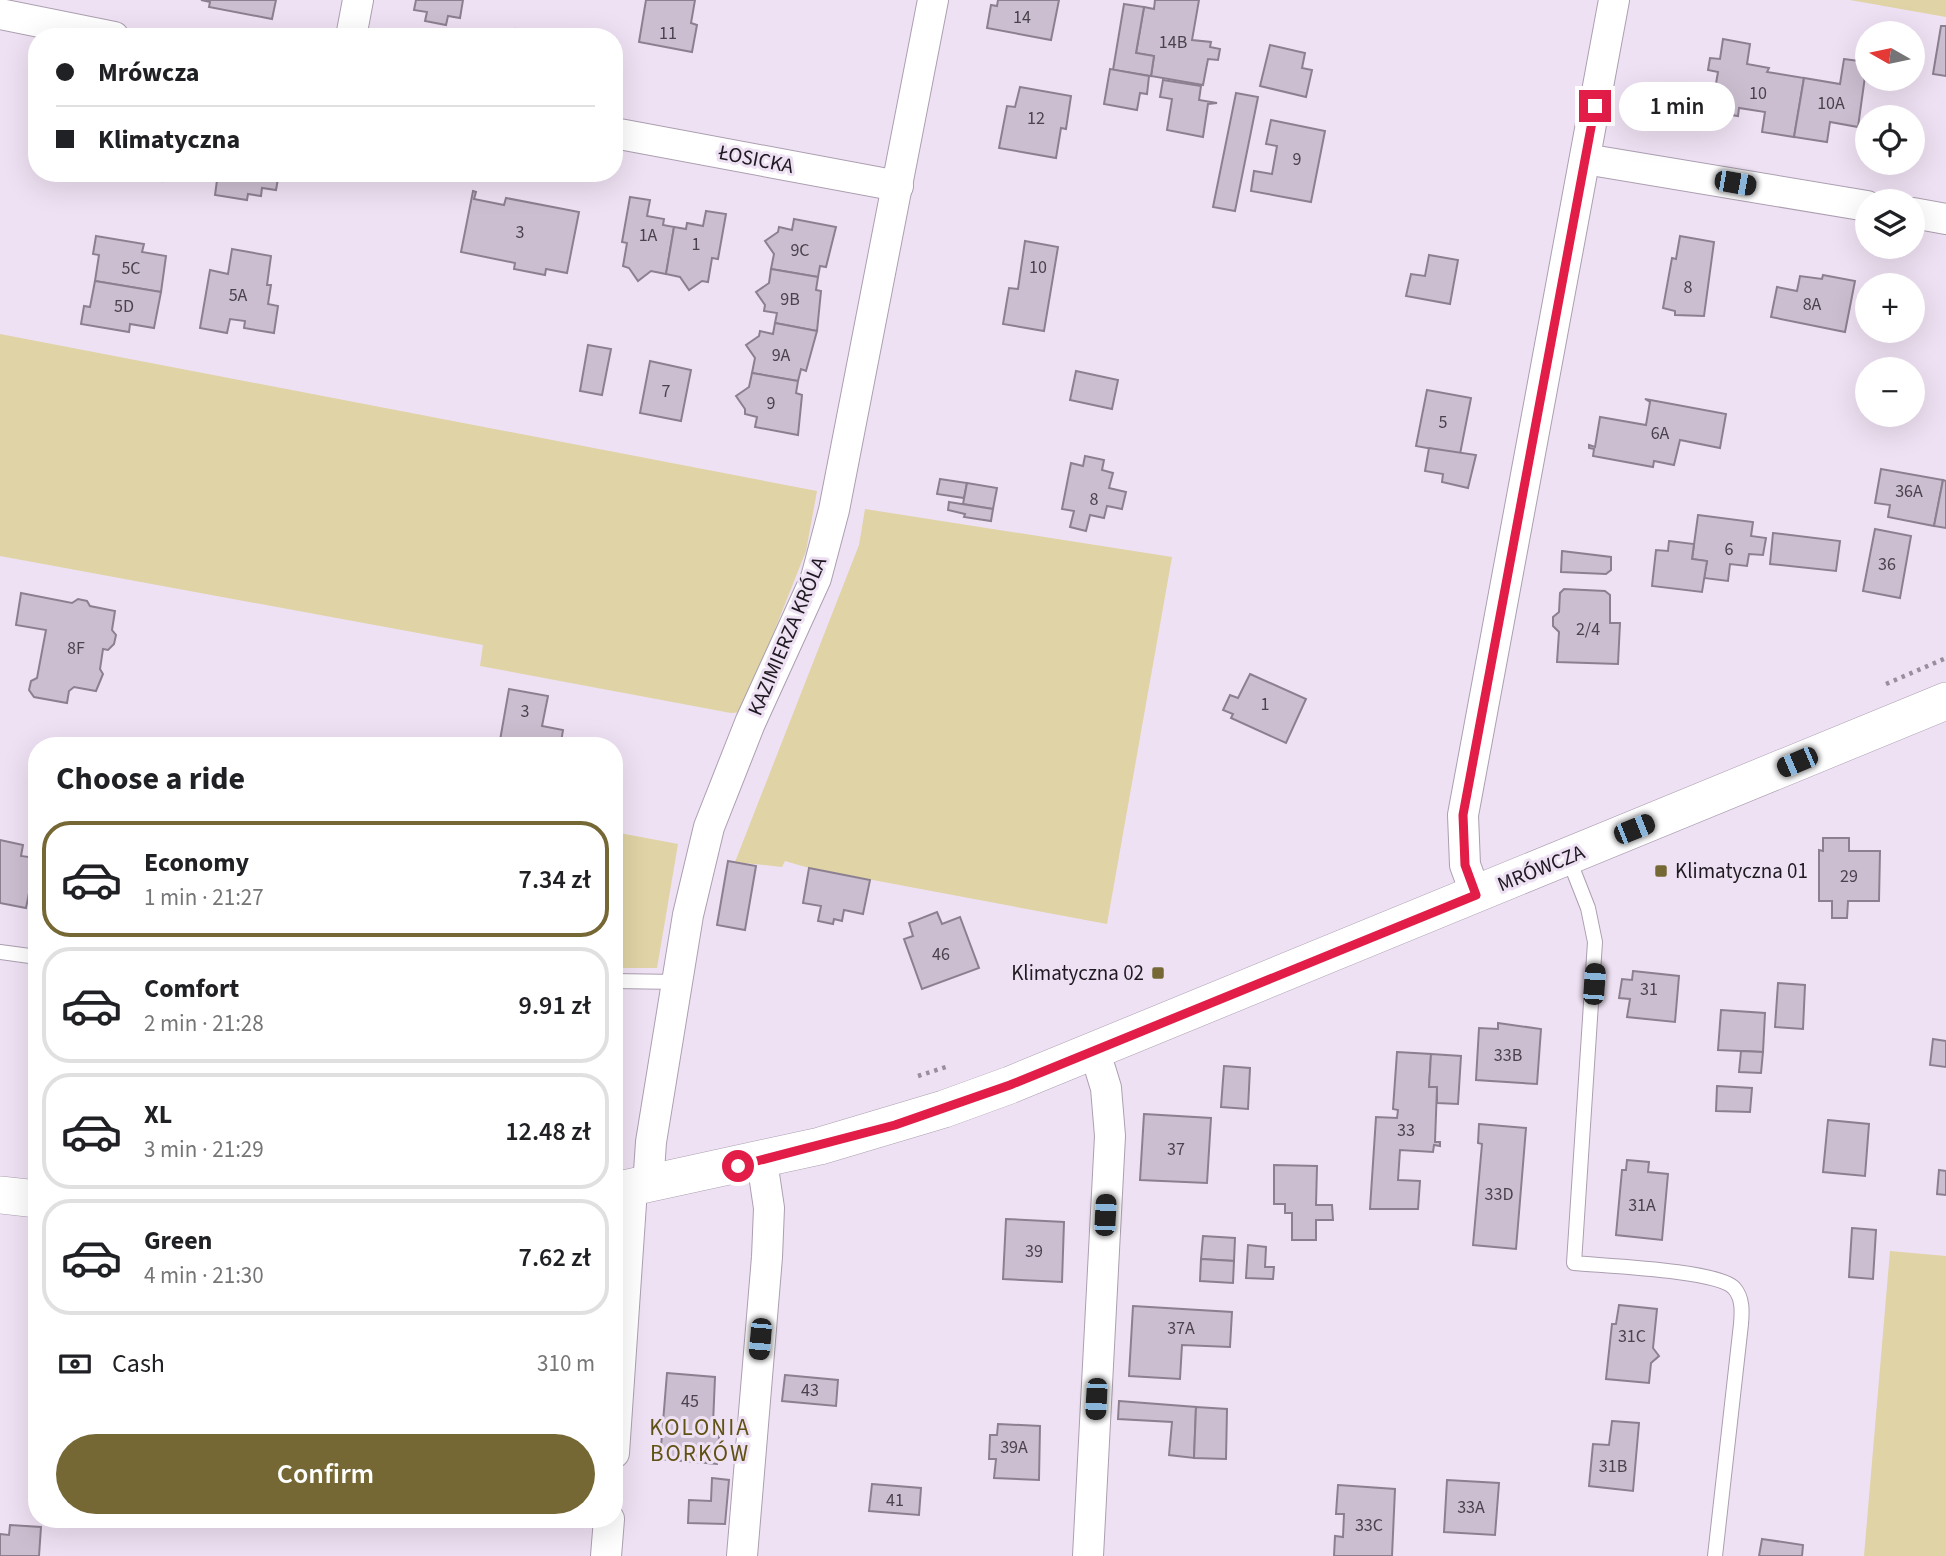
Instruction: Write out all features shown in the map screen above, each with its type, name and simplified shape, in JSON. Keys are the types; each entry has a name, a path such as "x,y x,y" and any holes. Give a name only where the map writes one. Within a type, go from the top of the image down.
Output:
{"street":[{"path":"353,28 358,0"},
{"name":"KAZIMIERZA KRÓLA","path":"623,1321 632,1189 651,1142 688,915 709,827 750,723 816,578 834,510 933,0"},
{"path":"1476,895 1465,865 1463,815 1614,0"},
{"path":"0,14 69,28"},
{"name":"ŁOSICKA","path":"623,135 898,186"},
{"path":"1585,159 1855,204"},
{"path":"1925,215 1946,219"},
{"name":"MRÓWCZA","path":"632,1189 762,1161 944,1110 1095,1052 1946,701"},
{"path":"1088,1556 1110,1136 1106,1088 1095,1052"},
{"path":"742,1556 767,1257 769,1208 762,1161"},
{"path":"0,1195 28,1198"},
{"path":"606,1556 608,1528"}],"lane":[{"path":"1568,857 1588,908 1595,942 1574,1262 1705,1276 1733,1287 1740,1298 1741,1324 1715,1556"},
{"path":"0,952 28,956"},
{"path":"623,981 677,982"}],"path":[{"path":"1883,685 1946,658"},
{"path":"906,1080 957,1063"}],"shaded area":[{"path":"1850,0 1946,0 1946,17"},
{"path":"0,334 817,491 806,551 742,712 731,713 480,666 483,645 0,556"},
{"path":"865,509 1172,557 1107,924 809,868 785,861 782,867 735,862 859,545"},
{"path":"623,834 678,844 657,968 623,968"},
{"path":"1890,1251 1946,1256 1946,1556 1864,1556"}],"building":[{"path":"201,0 276,0 272,19 209,7 210,2"},
{"path":"416,0 463,0 460,18 448,16 446,25 425,21 427,12 414,10"},
{"path":"646,0 695,0 691,23 697,25 692,52 639,42"},
{"path":"998,0 1059,0 1051,40 987,28 991,5 997,6"},
{"path":"1155,0 1199,0 1192,40 1211,42 1210,47 1220,49 1218,60 1208,59 1203,85 1151,76 1154,56 1136,53 1144,7 1154,9"},
{"path":"1124,4 1144,7 1136,53 1154,56 1151,76 1113,70"},
{"path":"1941,26 1946,26 1946,76 1933,74"},
{"path":"1723,39 1750,44 1747,64 1769,68 1767,72 1804,78 1794,137 1762,132 1765,112 1739,108 1738,116 1711,112 1718,72 1708,70 1710,58 1720,59"},
{"path":"1270,45 1305,53 1302,68 1312,70 1306,97 1260,86"},
{"path":"1844,59 1855,60 1855,91 1863,91 1861,105 1855,105 1855,126 1830,122 1827,142 1794,137 1804,78 1840,84"},
{"path":"1110,69 1149,76 1147,94 1140,93 1137,110 1104,104"},
{"path":"1163,80 1201,86 1199,100 1217,103 1208,104 1203,137 1167,130 1172,99 1160,97"},
{"path":"1020,87 1071,96 1066,129 1061,128 1056,158 999,148 1007,106 1015,107"},
{"path":"1236,93 1258,97 1235,211 1213,207"},
{"path":"1271,120 1325,131 1311,202 1251,191 1254,171 1272,174 1277,146 1266,144"},
{"path":"217,182 277,182 276,190 262,188 261,196 248,194 247,200 215,195"},
{"path":"473,191 476,192 474,199 504,205 506,198 579,212 567,273 546,269 545,275 514,269 515,263 461,252"},
{"path":"630,197 650,200 647,216 664,219 663,225 674,227 666,274 651,271 638,281 629,268 623,266 627,243 622,242"},
{"path":"706,211 726,214 718,259 712,258 708,282 702,281 689,290 680,277 666,274 674,227 686,229 687,223 703,226"},
{"path":"794,219 836,227 826,267 820,266 818,277 771,269 774,254 765,241 778,232 779,227 792,230"},
{"path":"96,236 144,244 142,252 166,256 161,292 95,281 99,255 93,254"},
{"path":"1680,236 1714,242 1704,316 1675,315 1675,311 1663,308 1672,258 1676,259"},
{"path":"1025,241 1058,247 1044,331 1003,324 1009,288 1018,289"},
{"path":"232,249 271,256 267,285 271,285 268,304 278,306 274,333 244,328 245,321 230,319 227,333 200,328 210,270 228,274"},
{"path":"1429,255 1458,260 1450,304 1406,296 1411,274 1425,276"},
{"path":"771,269 818,277 816,290 821,291 817,331 775,323 777,313 764,311 765,305 756,292 769,283"},
{"path":"1823,275 1855,281 1845,332 1771,317 1777,287 1797,291 1800,276 1822,279"},
{"path":"95,281 161,292 154,328 130,324 129,332 81,324 84,306 90,307"},
{"path":"775,323 817,331 806,371 801,369 798,381 752,373 755,358 746,345 759,336 760,331 773,334"},
{"path":"588,345 611,349 602,395 580,391"},
{"path":"650,361 691,370 681,421 640,413"},
{"path":"1076,371 1118,380 1112,409 1070,400"},
{"path":"752,373 798,381 796,393 802,395 798,435 755,427 757,417 745,414 745,409 736,396 749,387"},
{"path":"1427,390 1471,398 1460,454 1416,446"},
{"path":"1645,399 1726,414 1720,448 1680,440 1674,465 1654,461 1653,467 1593,456 1594,449 1589,448 1589,445 1595,447 1600,417 1646,425 1650,402"},
{"path":"1429,448 1476,455 1468,488 1442,482 1443,474 1425,471"},
{"path":"1085,456 1104,460 1102,470 1113,473 1109,488 1126,492 1122,509 1107,506 1104,518 1090,515 1086,531 1070,527 1074,511 1062,509 1071,463 1083,466"},
{"path":"1881,469 1943,480 1934,526 1888,517 1890,505 1875,503"},
{"path":"940,479 967,483 964,498 937,494"},
{"path":"1943,480 1946,481 1946,528 1934,526"},
{"path":"967,483 997,488 993,509 963,504"},
{"path":"949,502 993,509 991,521 964,517 965,514 948,510"},
{"path":"1698,515 1753,522 1751,536 1766,538 1763,555 1749,554 1747,566 1730,564 1728,581 1704,578 1707,561 1692,559"},
{"path":"1875,529 1911,536 1900,598 1863,591"},
{"path":"1773,533 1840,541 1836,571 1770,564"},
{"path":"1669,541 1694,544 1692,559 1707,561 1702,592 1652,586 1656,550 1668,551"},
{"path":"1562,551 1611,557 1611,570 1606,574 1561,572"},
{"path":"1564,589 1605,591 1610,595 1610,623 1620,623 1618,664 1557,662 1559,632 1553,626 1553,617 1559,612 1560,593"},
{"path":"21,593 72,603 78,599 87,601 90,606 115,611 112,630 116,635 114,644 108,650 103,649 100,669 103,674 96,691 74,687 69,691 67,703 34,697 29,690 31,681 37,678 46,630 16,625"},
{"path":"1250,674 1306,699 1286,743 1231,718 1233,714 1223,710 1230,695 1238,698"},
{"path":"509,689 548,696 542,726 563,730 562,737 501,737"},
{"path":"1823,838 1849,838 1849,851 1880,851 1879,901 1848,901 1847,918 1832,918 1832,901 1819,901 1819,850 1823,851"},
{"path":"0,840 23,845 21,856 28,857 28,898 26,908 0,903"},
{"path":"728,861 756,866 745,930 717,925"},
{"path":"809,868 870,880 863,914 844,910 842,921 834,919 833,924 818,921 821,906 803,903"},
{"path":"937,912 942,924 960,917 979,968 922,989 904,939 913,936 909,923"},
{"path":"1633,971 1679,976 1675,1022 1627,1017 1630,999 1619,998 1622,979 1632,980"},
{"path":"1778,983 1805,985 1803,1029 1775,1027"},
{"path":"1721,1010 1765,1013 1763,1052 1718,1050"},
{"path":"1498,1023 1541,1029 1537,1084 1476,1080 1479,1028 1498,1029"},
{"path":"1933,1039 1946,1041 1946,1067 1930,1065"},
{"path":"1741,1051 1763,1052 1761,1073 1739,1072"},
{"path":"1397,1052 1431,1054 1429,1087 1437,1087 1435,1142 1440,1142 1440,1146 1434,1145 1433,1152 1400,1150 1398,1180 1420,1181 1418,1209 1370,1209 1376,1117 1397,1118 1398,1110 1393,1109"},
{"path":"1431,1054 1461,1056 1458,1104 1437,1103 1437,1087 1429,1087"},
{"path":"1224,1066 1250,1068 1248,1109 1221,1107"},
{"path":"1717,1086 1752,1088 1750,1112 1716,1111"},
{"path":"1144,1114 1211,1118 1207,1183 1140,1180"},
{"path":"1828,1120 1869,1124 1865,1176 1823,1172"},
{"path":"1479,1124 1526,1128 1516,1249 1473,1245 1482,1144 1478,1143"},
{"path":"1627,1160 1649,1162 1648,1172 1668,1174 1662,1240 1616,1235 1622,1170 1626,1170"},
{"path":"1274,1165 1317,1166 1316,1205 1332,1205 1333,1220 1316,1220 1316,1240 1292,1240 1292,1213 1285,1213 1285,1204 1274,1204"},
{"path":"1939,1170 1946,1171 1946,1195 1937,1194"},
{"path":"1006,1219 1064,1222 1062,1282 1003,1279"},
{"path":"1852,1228 1876,1230 1873,1279 1849,1277"},
{"path":"1203,1236 1235,1238 1234,1261 1201,1259"},
{"path":"1248,1245 1266,1247 1265,1267 1274,1267 1273,1279 1246,1278"},
{"path":"1201,1259 1234,1261 1233,1283 1200,1281"},
{"path":"1619,1305 1657,1309 1653,1348 1659,1356 1651,1363 1649,1383 1606,1379 1612,1324 1616,1324"},
{"path":"1133,1306 1232,1312 1230,1347 1182,1345 1180,1379 1129,1376"},
{"path":"667,1373 715,1377 713,1424 720,1425 717,1464 660,1459"},
{"path":"785,1375 838,1380 836,1406 782,1401"},
{"path":"1119,1401 1196,1407 1194,1458 1169,1455 1172,1422 1118,1419"},
{"path":"1196,1407 1227,1409 1226,1459 1194,1458"},
{"path":"1612,1421 1639,1423 1633,1491 1589,1486 1593,1444 1609,1445"},
{"path":"998,1424 1040,1426 1039,1480 994,1478 996,1459 989,1459 990,1435 997,1435"},
{"path":"712,1478 729,1480 725,1524 688,1523 689,1500 711,1501"},
{"path":"1447,1480 1499,1483 1495,1535 1444,1532"},
{"path":"872,1484 921,1488 919,1515 869,1511"},
{"path":"1338,1485 1395,1489 1392,1556 1334,1556 1335,1536 1343,1537 1344,1514 1336,1514"},
{"path":"10,1525 41,1528 39,1556 0,1556 0,1534 9,1535"},
{"path":"1762,1539 1803,1545 1802,1556 1759,1556"}],"place":[{"name":"Klimatyczna 01","path":"1661,871"},
{"name":"Klimatyczna 02","path":"1158,973"}],"district":[{"name":"KOLONIA BORKÓW","path":"700,1440"}],"route":[{"path":"738,1166 944,1110 1095,1052 1476,895 1465,865 1463,815 1595,106"}]}
